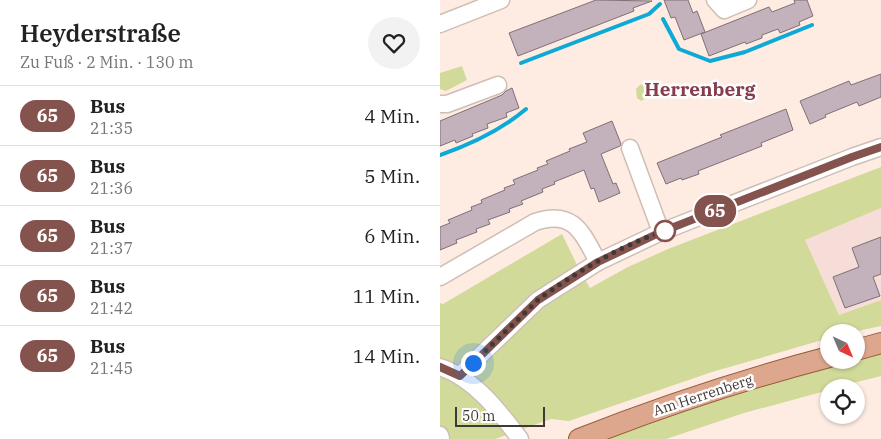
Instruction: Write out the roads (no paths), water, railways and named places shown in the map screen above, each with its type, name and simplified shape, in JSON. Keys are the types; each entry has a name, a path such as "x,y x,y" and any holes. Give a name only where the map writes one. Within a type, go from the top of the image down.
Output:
{"main road":[{"path":"865,347 881,343"},
{"name":"Am Herrenberg","path":"579,439 732,385 820,360"}],"street":[{"path":"440,24 501,0"},
{"path":"720,5 748,0"},
{"path":"440,104 447,104 498,85"},
{"path":"630,148 661,232"},
{"path":"520,439 491,403 447,373 538,300 598,262 661,232 852,157 881,148"},
{"path":"443,277 536,222 549,218 561,218 576,226 598,262"},
{"path":"440,435 442,439"}],"waterway":[{"path":"521,63 649,14 660,4"},
{"path":"663,19 679,49 710,61 745,52 812,25"},
{"path":"440,155 485,136 506,124 526,109"}],"district":[{"name":"Herrenberg","path":"700,89"}]}
